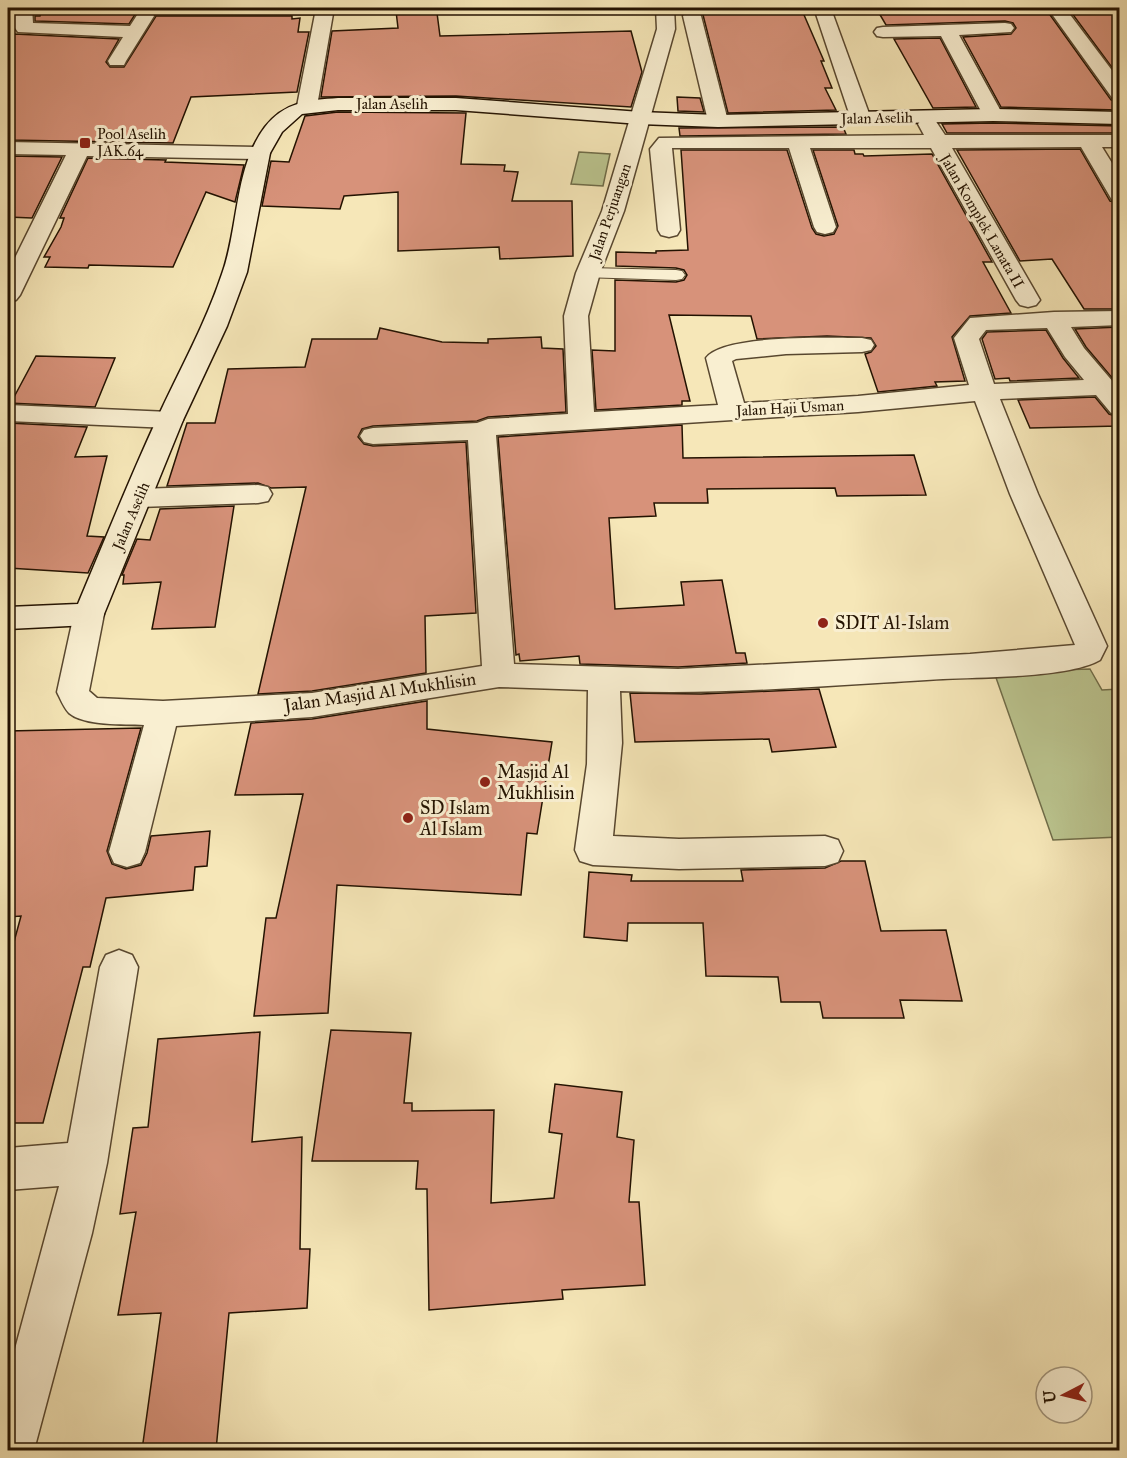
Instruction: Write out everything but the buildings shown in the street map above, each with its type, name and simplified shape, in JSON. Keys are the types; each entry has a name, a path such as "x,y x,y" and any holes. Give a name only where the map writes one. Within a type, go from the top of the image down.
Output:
{"street":[{"path":"23,8 24,28 135,32"},
{"path":"117,61 147,8 325,8 307,106"},
{"name":"Jalan Perjuangan","path":"581,420 576,316 588,273 614,211 666,29 665,8"},
{"path":"822,9 861,119"},
{"path":"1058,10 1119,95"},
{"path":"692,16 718,121"},
{"path":"883,32 1005,28"},
{"path":"947,30 993,115"},
{"name":"Jalan Aselih","path":"89,614 170,420 214,326 235,272 260,153 274,129 295,110 307,106 465,104 640,118 718,121 993,115 1119,118"},
{"name":"Jalan Komplek Lanata II","path":"924,117 936,141 1041,313 1119,407"},
{"path":"797,141 825,227"},
{"path":"1088,141 1119,195"},
{"name":"Jalan Komplek Lanata II","path":"669,230 660,148 666,142 1119,141"},
{"path":"8,148 260,153"},
{"path":"8,295 15,264 80,148"},
{"path":"499,675 678,681 970,666 1078,658 1085,654 1090,646 1028,505 983,392 966,338 979,323 1041,313 1119,318"},
{"path":"733,412 720,366 719,358 723,354 745,349 862,345"},
{"name":"Jalan Haji Usman","path":"373,436 482,433 492,425 858,404 983,392 1102,387"},
{"path":"8,413 170,420"},
{"name":"Jalan Masjid Al Mukhlisin","path":"89,614 73,692 80,704 94,710 164,714 312,705 499,675 482,433"},
{"path":"139,498 258,494"},
{"path":"8,618 89,614"},
{"path":"603,678 607,709 603,774 594,850 679,854 825,851"},
{"path":"127,852 164,714"},
{"path":"10,1450 70,1233 86,1163 119,968"},
{"path":"8,1169 86,1163"}],"lane":[{"path":"588,273 676,275"}],"green space":[{"path":"579,152 610,154 603,186 571,184"},
{"path":"1090,669 1102,690 1119,689 1119,837 1053,840 994,672"}],"place":[{"name":"Pool Aselih JAK.64","path":"85,143"},
{"name":"SDIT Al-Islam","path":"823,623"},
{"name":"Masjid Al Mukhlisin","path":"485,782"},
{"name":"SD Islam Al Islam","path":"408,818"}]}
